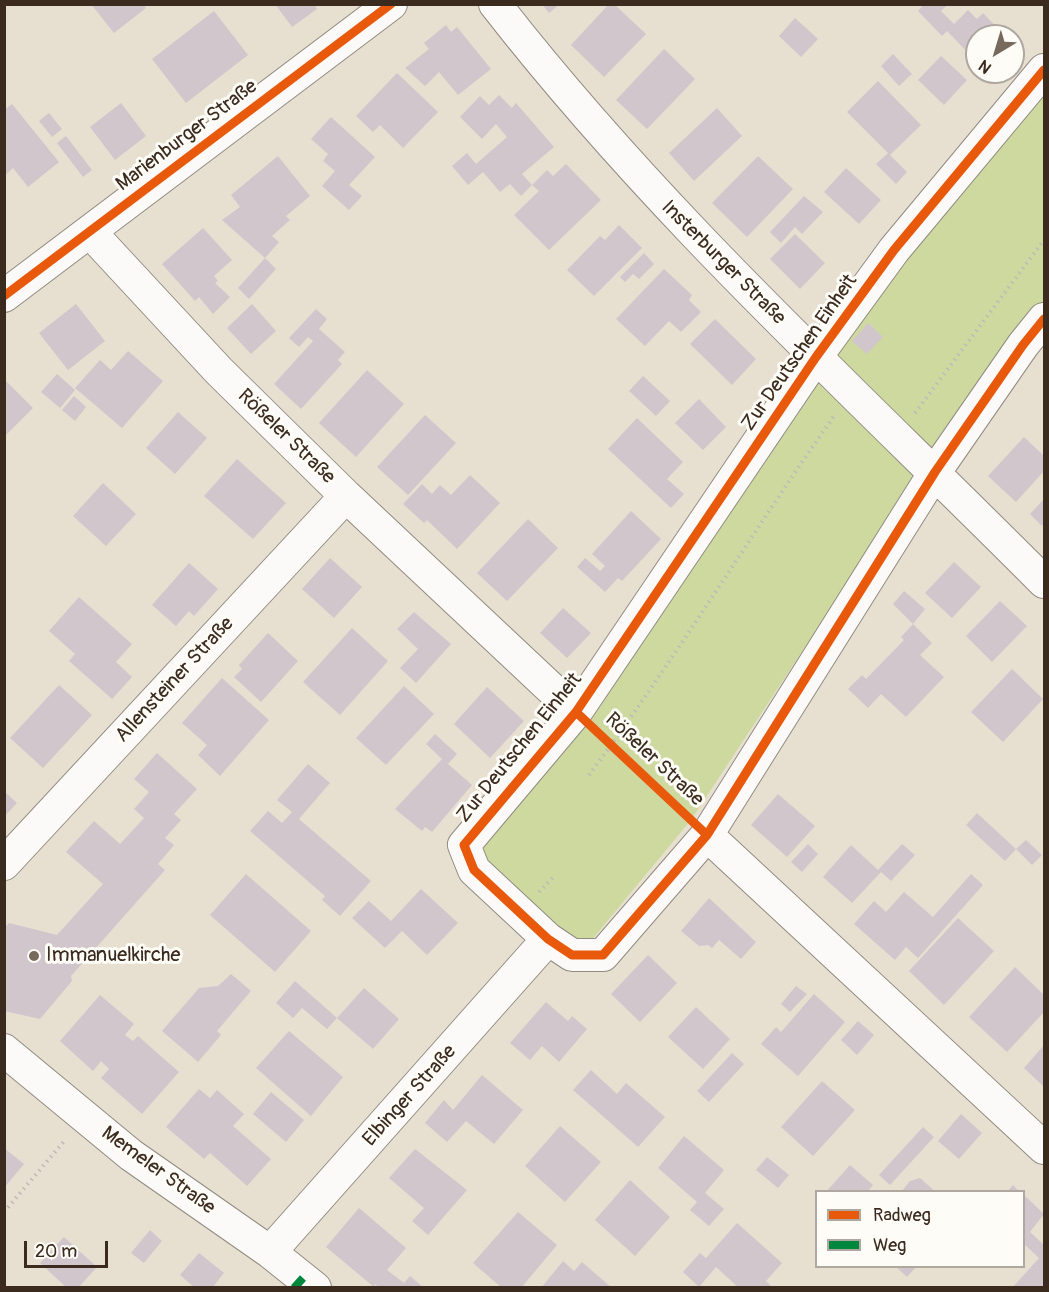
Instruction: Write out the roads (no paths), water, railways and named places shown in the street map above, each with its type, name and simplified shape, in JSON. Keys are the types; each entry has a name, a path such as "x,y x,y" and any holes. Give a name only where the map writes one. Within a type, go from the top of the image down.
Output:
{"street":[{"name":"Marienburger Straße","path":"4,296 391,4"},
{"name":"Insterburger Straße","path":"495,4 552,78 658,198 1044,582"},
{"name":"Zur Deutschen Einheit","path":"1044,70 894,250 816,357 576,712 464,845 474,870 548,939 572,955 603,955 707,835 935,472 1023,345 1044,319"},
{"name":"Rößeler Straße","path":"90,232 219,371 346,496 576,712"},
{"name":"Allensteiner Straße","path":"4,864 346,496"},
{"name":"Rößeler Straße","path":"707,835 1044,1148"},
{"name":"Elbinger Straße","path":"270,1252 548,939"},
{"name":"Memeler Straße","path":"4,1050 131,1155 270,1252 315,1287"}],"place":[{"name":"Immanuelkirche","path":"34,956"}]}
